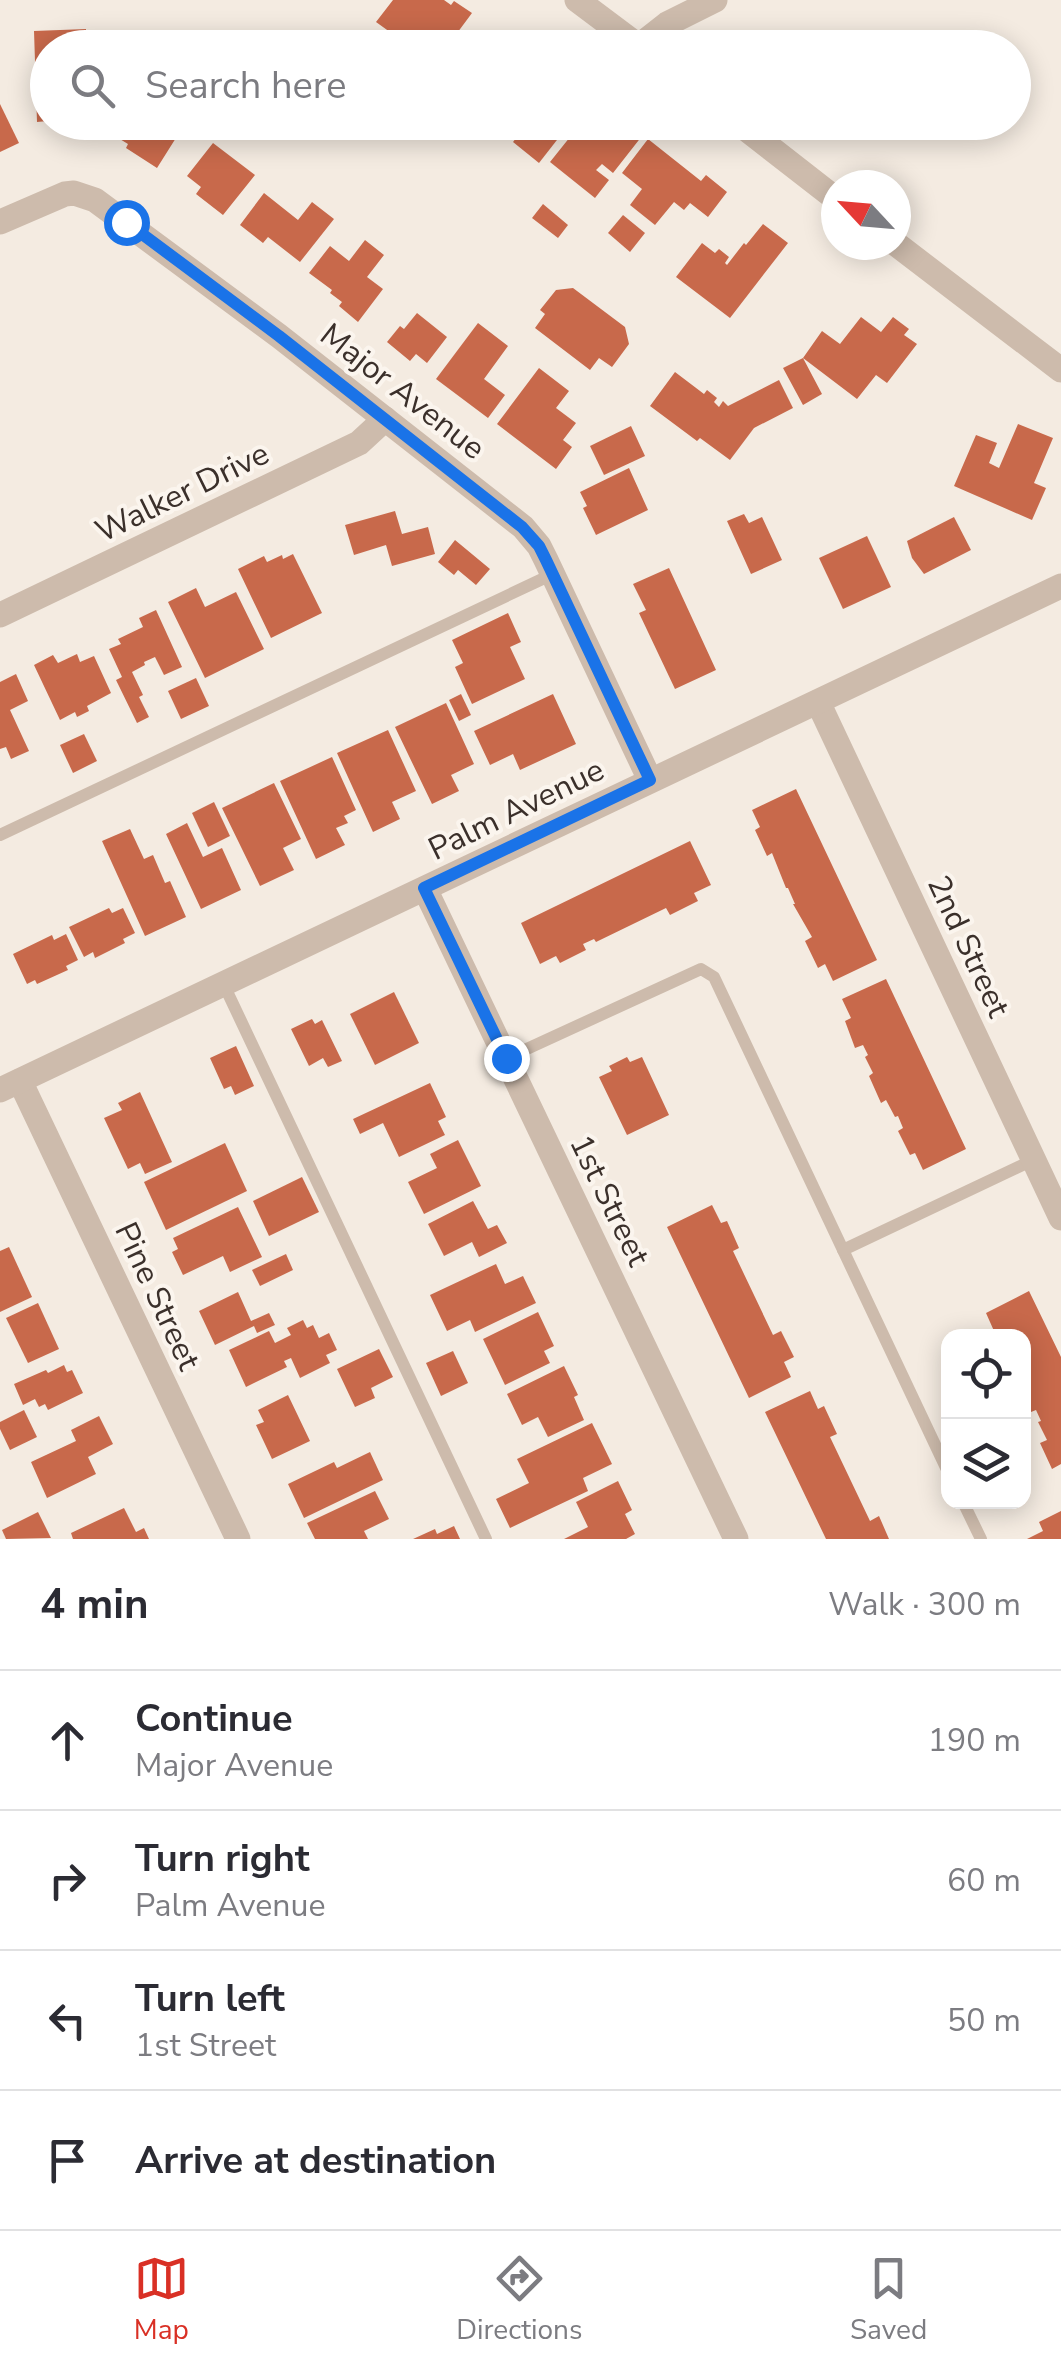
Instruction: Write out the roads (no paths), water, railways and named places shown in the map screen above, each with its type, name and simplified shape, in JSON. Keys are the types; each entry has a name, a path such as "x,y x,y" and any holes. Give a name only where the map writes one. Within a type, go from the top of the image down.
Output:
{"street":[{"path":"578,0 618,30"},
{"path":"660,30 714,0"},
{"path":"760,140 821,187"},
{"name":"Major Avenue","path":"0,222 65,194 95,200 279,336 522,527 539,546 650,780"},
{"path":"911,255 1061,370"},
{"name":"Walker Drive","path":"0,615 359,444 385,419"},
{"name":"Palm Avenue","path":"10,1085 1061,586"},
{"name":"2nd Street","path":"818,702 1061,1218"},
{"name":"1st Street","path":"424,888 736,1539"},
{"name":"Pine Street","path":"10,1085 238,1539"}],"lane":[{"path":"0,836 552,574"},
{"path":"506,1058 701,968 714,977 941,1457"},
{"path":"224,984 486,1539"},
{"path":"843,1250 1033,1160"},
{"path":"966,1509 981,1539"}]}
